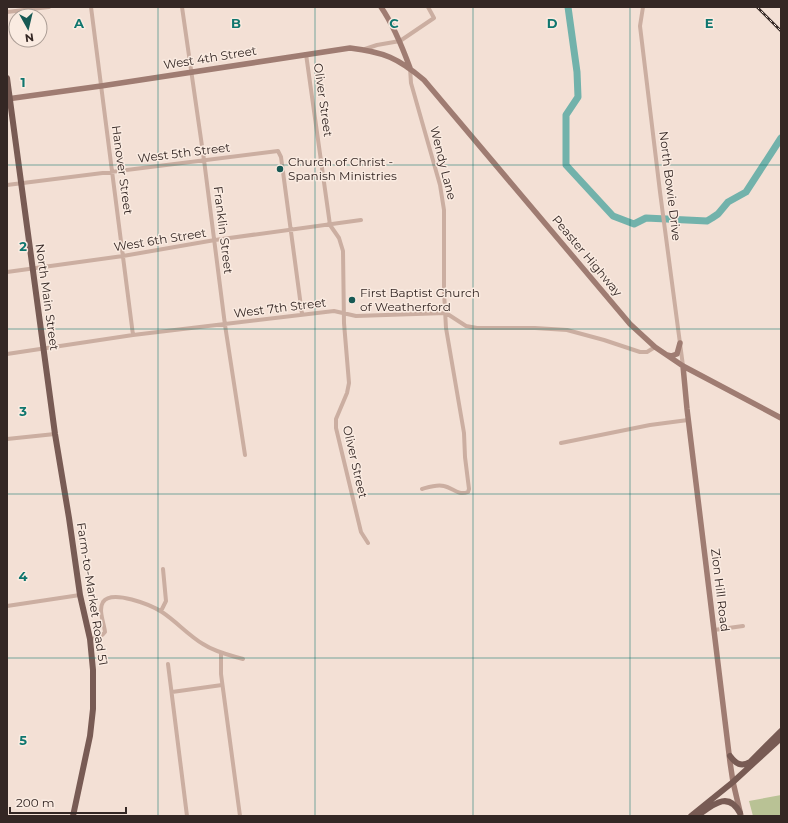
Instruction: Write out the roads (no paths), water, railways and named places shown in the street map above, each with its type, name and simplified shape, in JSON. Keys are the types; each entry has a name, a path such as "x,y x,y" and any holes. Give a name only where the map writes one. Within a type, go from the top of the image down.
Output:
{"main road":[{"path":"381,7 388,17 400,41 410,68"},
{"name":"West 4th Street","path":"8,98 101,86 350,48 382,53 410,68"},
{"name":"Peaster Highway","path":"410,68 424,80 630,324 655,347 683,366 781,418"},
{"name":"North Main Street","path":"7,78 8,98 22,183 43,349 69,518"},
{"path":"665,354 671,356 677,354 680,343"},
{"name":"Zion Hill Road","path":"683,366 688,420 733,782 741,814"},
{"path":"684,383 686,377 689,375 698,374"},
{"name":"Farm-to-Market Road 51","path":"69,518 80,595 90,639 93,670 93,702 90,736 73,816"},
{"path":"730,756 737,764 745,765 750,762 781,731"},
{"path":"692,816 733,782 781,738"},
{"path":"698,816 706,809 725,801 733,803 741,814"}],"street":[{"path":"7,12 49,7"},
{"name":"Hanover Street","path":"91,7 133,335"},
{"name":"Franklin Street","path":"182,7 215,240 225,325 245,455"},
{"path":"364,50 377,45 400,41 434,18 428,7"},
{"name":"North Bowie Drive","path":"643,7 640,26 683,366"},
{"name":"Oliver Street","path":"306,54 330,225 339,238 343,251 345,344 349,383 348,393 336,419 336,428 361,532 368,543"},
{"name":"Wendy Lane","path":"410,68 411,83 440,185 444,210 444,292 446,328 459,402 469,489 468,492 464,494 439,485 422,489"},
{"name":"West 5th Street","path":"7,185 278,151 281,156 291,230"},
{"name":"West 6th Street","path":"7,272 124,256 215,240 361,220"},
{"path":"291,230 302,314"},
{"name":"West 7th Street","path":"7,354 133,335 334,311 356,316 446,313"},
{"path":"446,313 466,326 477,328 535,328 567,330 640,352 647,352 655,347"},
{"path":"561,443 650,425 688,420"},
{"path":"7,440 55,434"},
{"path":"161,611 166,601 163,569"},
{"path":"7,606 80,595"},
{"path":"90,639 102,636 105,632 101,607 106,599 112,596 118,596 161,611 204,645 220,653 243,659"},
{"path":"714,630 743,626"},
{"path":"220,653 222,685 240,816"},
{"path":"168,664 187,816"},
{"path":"172,692 222,685"}],"waterway":[{"path":"568,7 577,72 578,97 566,115 566,165 613,216 634,224 646,218 707,221 718,214 728,202 746,192 781,138"}],"railway":[{"path":"757,7 781,31"}],"place":[{"name":"Church of Christ - Spanish Ministries","path":"280,169"},
{"name":"First Baptist Church of Weatherford","path":"352,300"}]}
